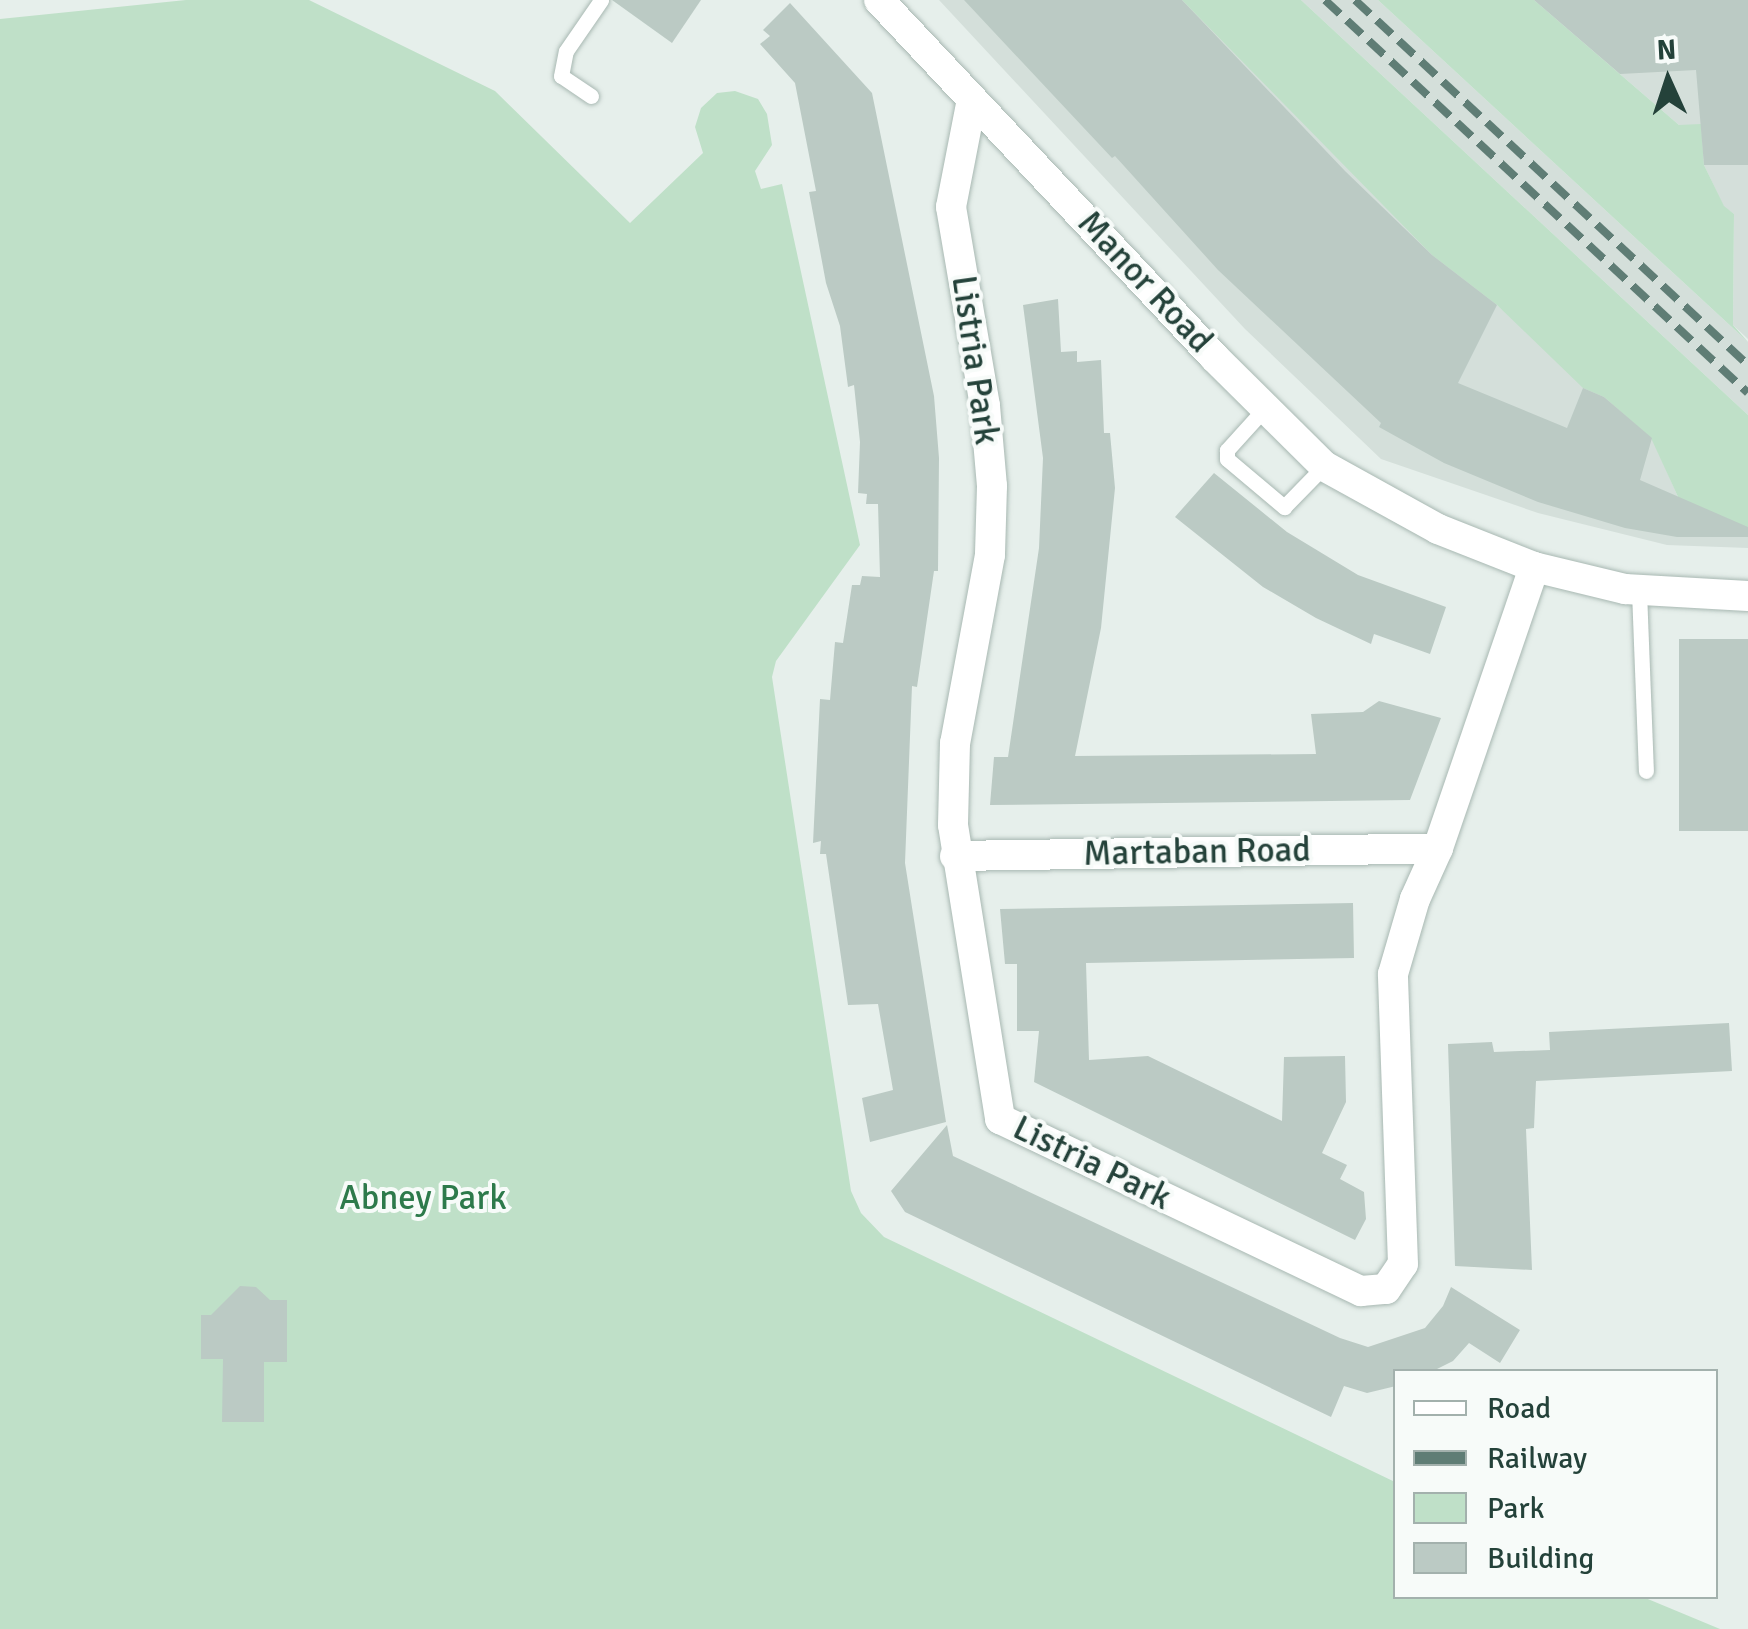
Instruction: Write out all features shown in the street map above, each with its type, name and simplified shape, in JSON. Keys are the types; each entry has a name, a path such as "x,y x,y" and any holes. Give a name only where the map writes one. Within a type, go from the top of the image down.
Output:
{"street":[{"name":"Manor Road","path":"879,0 1324,466 1438,529 1534,567 1639,591 1748,596"},
{"name":"Listria Park","path":"972,99 951,207 985,406 992,486 986,596 956,743 956,856 1000,1119 1361,1291 1386,1289 1403,1264 1394,974 1415,899 1438,848 1534,567"},
{"name":"Martaban Road","path":"956,856 1438,848"}],"lane":[{"path":"591,96 561,76 566,51 601,0"},
{"path":"1266,408 1227,450 1227,458 1284,507 1324,466"},
{"path":"1639,591 1646,771"}],"shaded area":[{"path":"939,0 1182,0 1497,305 1652,438 1679,499 1748,528 1748,548 1667,545 1538,513 1381,459 1245,329"},
{"path":"1301,0 1378,0 1748,342 1748,415"},
{"path":"1534,0 1748,0 1748,339 1733,325 1734,214 1724,207 1704,165 1700,125 1679,125"}],"green space":[{"name":"Abney Park","path":"186,0 309,0 495,91 630,223 703,153 695,127 701,108 717,93 735,91 758,99 767,114 772,145 755,171 761,189 782,184 860,545 776,661 772,677 851,1191 861,1213 884,1237 1393,1481 1393,1599 1648,1599 1720,1629 0,1629 0,19"},
{"path":"1182,0 1301,0 1748,415 1748,528 1679,499 1651,438 1604,397 1583,388 1497,305 1432,255"},
{"path":"1378,0 1534,0 1679,125 1701,124 1704,165 1724,206 1734,214 1733,325 1748,342"}],"building":[{"path":"612,0 701,0 672,43"},
{"path":"964,0 1182,0 1345,171 1432,255 1497,305 1458,383 1567,428 1583,388 1604,397 1652,438 1640,480 1748,527 1748,537 1677,537 1625,528 1538,502 1444,463 1379,427 1381,423 1218,270 1115,156 1112,158"},
{"path":"1534,0 1748,0 1748,165 1704,165 1696,70 1620,74"},
{"path":"790,3 872,93 934,396 939,458 938,571 934,571 917,687 912,686 905,863 946,1122 870,1142 862,1098 893,1090 878,1004 848,1005 826,854 820,854 821,841 813,843 820,699 830,700 835,642 843,643 852,585 860,585 862,576 880,577 878,504 866,504 867,494 858,493 860,442 854,385 848,387 840,326 826,283 809,192 816,191 795,83 760,44 770,36 763,30"},
{"path":"1058,299 1061,352 1077,351 1077,362 1101,360 1104,433 1110,433 1115,488 1101,628 1075,756 1316,754 1311,714 1363,712 1379,701 1441,718 1410,800 990,805 994,757 1008,757 1039,548 1043,458 1023,305"},
{"path":"1214,473 1287,532 1358,575 1446,607 1430,654 1374,634 1371,644 1316,618 1263,587 1175,517"},
{"path":"1679,639 1748,639 1748,831 1679,831"},
{"path":"1353,903 1354,958 1086,963 1089,1060 1148,1056 1282,1121 1284,1057 1345,1056 1346,1102 1322,1153 1347,1165 1340,1179 1364,1192 1366,1219 1355,1240 1034,1082 1039,1031 1017,1031 1017,964 1005,964 1000,909"},
{"path":"1729,1023 1732,1071 1536,1081 1534,1128 1526,1129 1532,1270 1455,1266 1448,1044 1492,1042 1494,1052 1550,1050 1549,1032"},
{"path":"947,1125 953,1156 1340,1338 1368,1347 1425,1328 1443,1306 1451,1287 1520,1330 1500,1363 1469,1343 1453,1361 1437,1369 1393,1369 1393,1387 1367,1393 1344,1386 1331,1417 905,1212 891,1191"},
{"path":"240,1286 256,1287 270,1300 287,1300 287,1362 264,1362 264,1422 222,1422 223,1359 201,1359 201,1315 211,1315"}],"railway":[{"path":"1325,0 1748,393"},
{"path":"1355,0 1748,365"}]}
